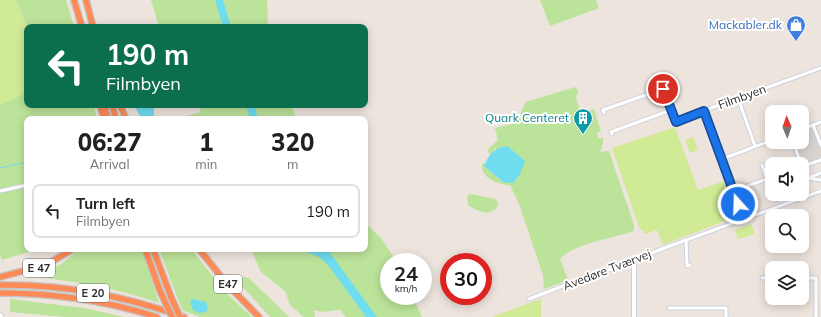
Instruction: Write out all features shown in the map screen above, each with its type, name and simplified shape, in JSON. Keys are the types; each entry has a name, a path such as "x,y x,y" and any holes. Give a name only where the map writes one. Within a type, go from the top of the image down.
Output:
{"highway":[{"path":"74,0 80,24"},
{"path":"86,0 92,24"},
{"name":"E 47","path":"0,277 46,265 68,252"},
{"path":"146,252 160,291 172,317"},
{"path":"154,252 180,317"},
{"name":"E47","path":"201,252 228,284 260,317"},
{"name":"E 20","path":"0,285 57,288 92,292 128,300 184,317"},
{"name":"E 20","path":"0,294 31,294 109,304 157,317"}],"street":[{"name":"Filmbyen","path":"604,113 603,110 663,89 676,122 821,68"},
{"path":"738,98 755,146"},
{"path":"612,134 611,132 671,110"},
{"path":"704,111 744,219"},
{"path":"809,127 821,122"},
{"path":"814,125 821,145"},
{"path":"722,159 765,142"},
{"path":"809,164 821,160"},
{"path":"762,165 765,173"},
{"path":"809,177 821,173"},
{"path":"809,179 821,181"},
{"path":"733,191 765,180"},
{"path":"0,191 24,186"},
{"name":"Avedøre Tværvej","path":"529,299 630,262 634,262 635,260 686,240 821,191"},
{"path":"686,240 687,266 690,265"},
{"path":"634,262 634,317"},
{"path":"809,278 816,278 816,317"},
{"path":"669,308 726,308 726,317"}],"green space":[{"path":"0,0 16,0 26,24 24,24 24,93 0,105"},
{"path":"16,0 66,0 73,24 26,24"},
{"path":"151,0 267,0 268,24 158,24"},
{"path":"540,0 596,0 599,8 550,26"},
{"path":"575,87 578,91 576,98 579,106 578,112 580,113 594,109 601,132 597,132 598,138 603,138 603,144 600,152 609,151 634,225 634,231 585,245 566,253 560,259 568,280 544,289 543,275 519,204 510,185 500,184 487,177 482,168 482,163 485,164 484,166 503,182 496,148 490,155 487,150 498,140 495,128 516,123 526,102"},
{"path":"24,93 24,108 95,108 96,116 24,116 24,252 28,252 2,260 0,255 0,105"},
{"path":"199,108 293,108 295,116 187,116 201,112"},
{"path":"675,127 698,190 724,181 737,216 663,245 657,230 644,234 642,229 640,230 612,148"},
{"path":"693,137 698,150 690,153 685,140"},
{"path":"471,194 495,199 498,203 497,208 489,212 476,210 468,205 467,196"},
{"path":"751,224 755,234 738,239 735,230"},
{"path":"368,226 381,238 391,253 380,253 380,305 416,305 422,317 346,317 340,310 322,312 314,310 315,317 304,317 290,305 285,291 261,272 253,252 368,252"},
{"path":"76,252 143,252 159,303 127,293 95,286 29,276 60,265"},
{"path":"160,252 193,252 226,293 252,317 200,317 182,310"},
{"path":"234,275 249,278 289,317 270,317 234,277"},
{"path":"10,299 84,308 124,317 66,317 10,312"},
{"path":"541,299 541,317 492,317"}],"shaded area":[{"path":"815,121 821,139 821,162 809,166 809,157 795,157 793,149 809,149 809,123"}],"water":[{"path":"215,0 223,0 230,24 222,24"},
{"path":"154,108 154,116 140,116 136,109"},
{"path":"247,108 255,108 257,116 249,116"},
{"path":"507,146 525,161 520,174 513,183 503,182 484,166 492,152"},
{"path":"306,252 329,252 377,317 366,317 328,265 319,257"},
{"path":"193,299 206,302 208,309 206,312 199,313 193,310 190,301"}],"waterway":[{"path":"0,168 24,163"}],"place":[{"name":"Mackabler.dk","path":"796,42"},
{"name":"Quark Centeret","path":"583,135"}],"route":[{"path":"663,89 676,122 704,111 738,204"}]}
